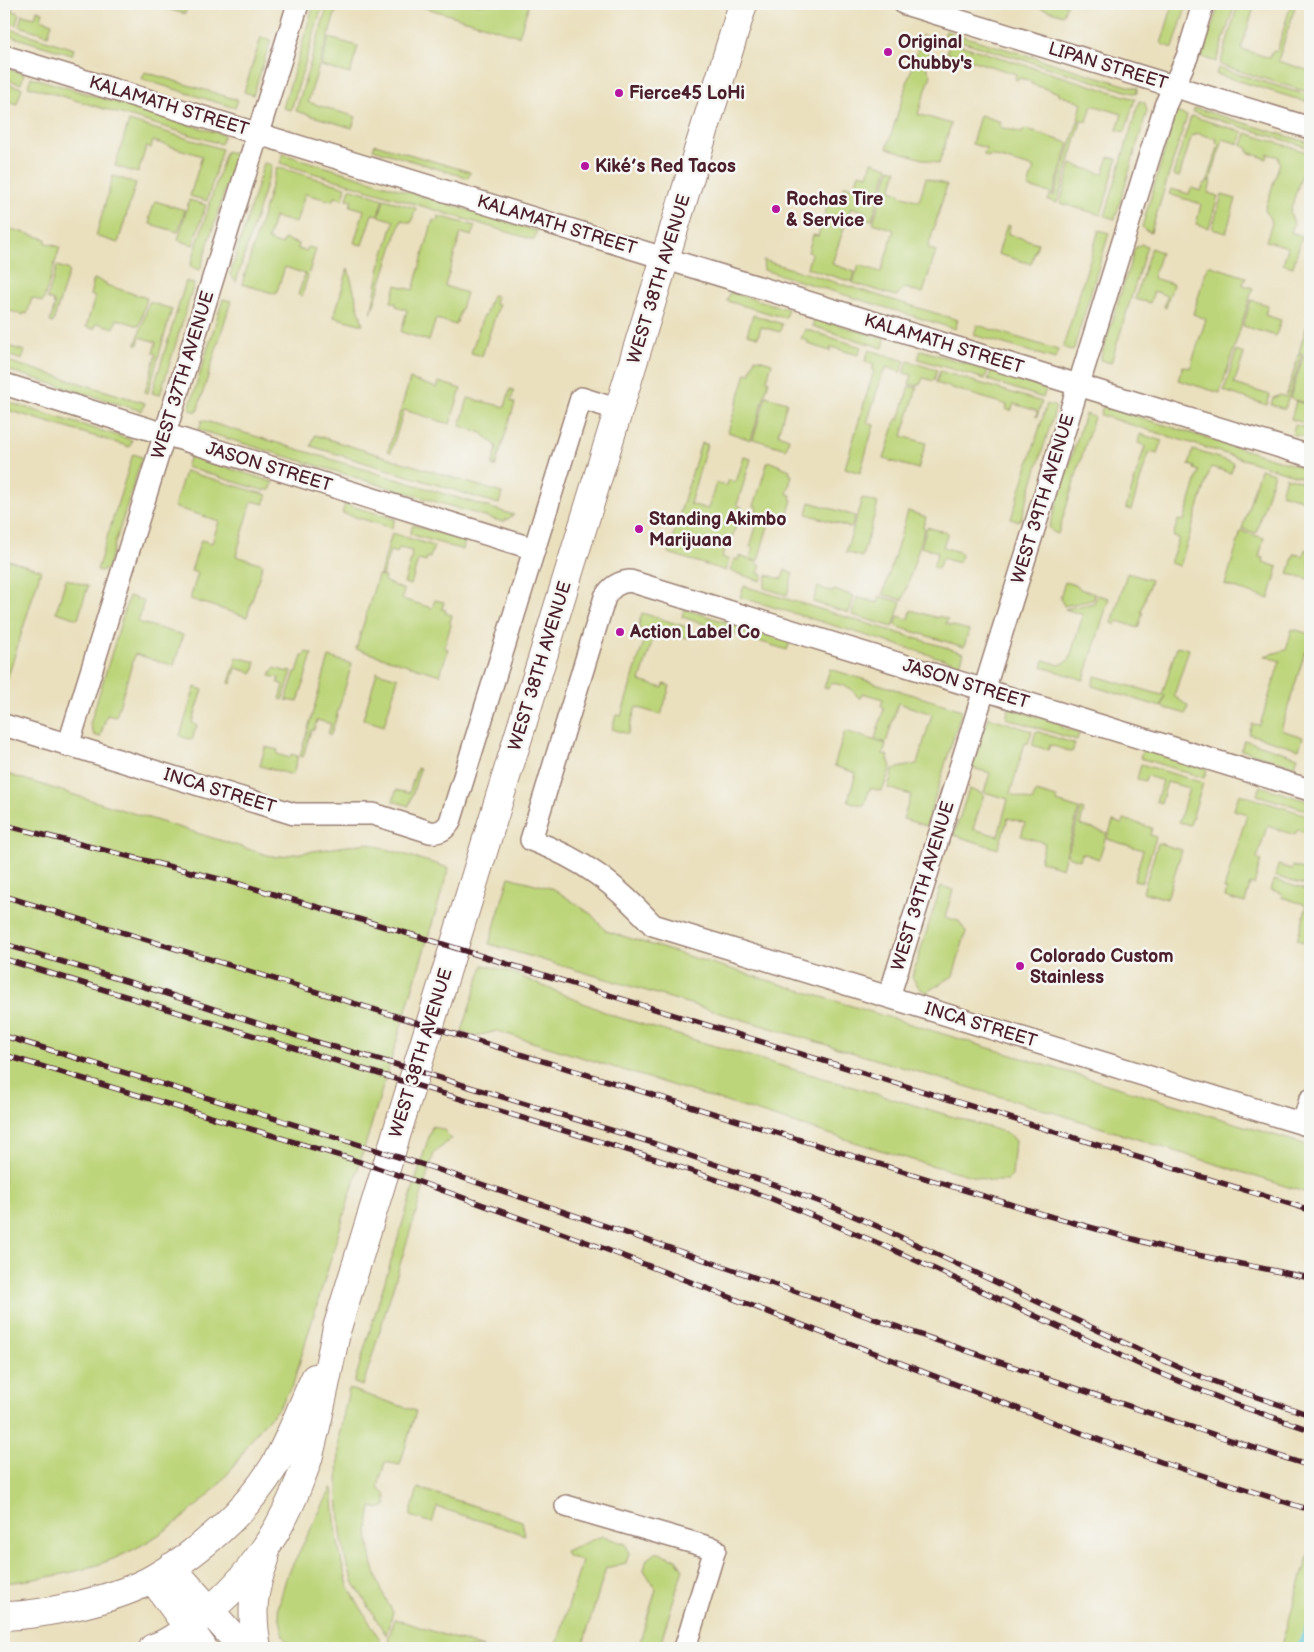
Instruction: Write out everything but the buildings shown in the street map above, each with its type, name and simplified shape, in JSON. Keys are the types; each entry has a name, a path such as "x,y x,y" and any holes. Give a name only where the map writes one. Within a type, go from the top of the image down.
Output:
{"main road":[{"name":"WEST 38TH AVENUE","path":"153,1648 195,1638 210,1610 251,1569 274,1536 295,1494 309,1457 337,1328 743,4"},
{"name":"WEST 38TH AVENUE","path":"4,1616 26,1615 91,1602 124,1592 162,1573 223,1527 257,1492 278,1458 337,1328"},
{"path":"257,1648 254,1598 260,1573 274,1536"},
{"path":"162,1573 210,1610 243,1648"},
{"path":"162,1573 195,1638"}],"street":[{"name":"WEST 37TH AVENUE","path":"68,746 298,4"},
{"name":"LIPAN STREET","path":"905,4 1310,128"},
{"name":"WEST 39TH AVENUE","path":"889,997 1165,106 1187,57 1204,4"},
{"name":"KALAMATH STREET","path":"4,56 1310,456"},
{"name":"JASON STREET","path":"4,384 534,549"},
{"path":"534,549 581,398 619,410"},
{"name":"INCA STREET","path":"4,725 294,814 373,814 430,832 440,832 450,822 534,549"},
{"name":"JASON STREET","path":"653,925 618,890 593,870 561,852 531,840 605,597 614,586 622,582 635,581 1310,790"},
{"name":"INCA STREET","path":"653,925 1307,1124"},
{"path":"1307,1124 1310,1100"},
{"path":"566,1506 715,1550 685,1648"}],"green space":[{"path":"4,4 13,5 12,11 19,13 16,25 4,21"},
{"path":"162,4 188,4 185,14 161,7"},
{"path":"314,4 323,4 291,110 283,108"},
{"path":"328,4 338,4 308,102 356,117 352,128 296,111"},
{"path":"413,4 529,4 519,36"},
{"path":"1029,4 1067,4 1063,15"},
{"path":"1173,4 1187,4 1173,48 1161,44"},
{"path":"1219,4 1235,4 1216,62 1202,57"},
{"path":"1238,4 1255,4 1241,49 1270,58 1273,50 1277,51 1291,4 1296,4 1278,61 1310,71 1307,92 1220,65"},
{"path":"37,10 43,12 41,19 52,23 48,35 19,26 22,15 35,18"},
{"path":"4,27 74,49 72,55 4,34"},
{"path":"946,31 1138,89 1136,94 944,36"},
{"path":"922,35 934,39 926,66 931,75 918,114 951,124 939,164 887,148"},
{"path":"261,37 271,40 253,95 244,92"},
{"path":"329,38 358,46 350,74 321,66"},
{"path":"950,42 1135,99 1125,132 1117,130 1122,114 1092,105 1087,122 1078,119 1082,103 1031,84 1031,81 1015,79 1016,74 947,53"},
{"path":"4,68 24,74 21,84 4,79"},
{"path":"1218,68 1310,96 1310,103 1216,74"},
{"path":"145,72 238,100 235,108 142,79"},
{"path":"31,77 224,135 221,144 28,86"},
{"path":"4,83 22,88 17,104 4,100"},
{"path":"1139,101 1145,103 1147,111 1115,219 1105,216"},
{"path":"1195,108 1310,143 1310,148 1193,112"},
{"path":"1176,112 1187,116 1151,232 1142,227"},
{"path":"980,115 1001,122 1000,127 1022,133 1024,129 1069,143 1053,194 1028,187 1034,168 990,155 989,157 984,155 986,148 972,144"},
{"path":"1191,116 1243,132 1239,144 1223,139 1210,181 1208,180 1219,144 1216,143 1217,139 1196,133 1195,136 1192,135 1179,177 1173,175"},
{"path":"129,121 222,149 207,201 190,196 202,156 153,141 151,148 146,147 138,173 115,166"},
{"path":"1078,121 1081,122 1057,203 1048,200 1050,195 1054,196"},
{"path":"1246,133 1310,153 1310,166 1307,166 1305,171 1303,170 1290,212 1294,223 1291,232 1302,236 1293,267 1283,264 1288,247 1266,241 1272,223 1265,210 1280,162 1278,161 1279,157 1268,154 1267,159 1247,152 1248,148 1242,146"},
{"path":"375,144 470,172 468,178 373,149"},
{"path":"226,151 236,154 200,270 190,267"},
{"path":"283,154 537,231 534,240 280,163"},
{"path":"1109,157 1117,159 1101,215 1060,203 1071,164 1103,174"},
{"path":"872,162 888,167 872,220 864,218 866,212 851,207 832,264 855,272 852,282 807,268 811,253 808,252 813,235 818,236 831,193 841,196 845,185 854,188 859,173 868,175"},
{"path":"264,163 272,165 236,282 230,275"},
{"path":"277,167 346,187 343,199 335,197 332,201 305,194 296,223 274,217 268,240 282,245 284,239 299,244 298,249 306,251 308,247 316,249 302,296 298,295 305,274 285,267 276,294 242,284"},
{"path":"890,168 897,170 891,190 919,201 926,178 947,185 928,248 936,251 923,293 905,288 896,296 853,283 859,265 881,272 894,230 873,223"},
{"path":"113,176 136,183 118,243 96,236"},
{"path":"1207,181 1211,182 1208,193 1218,196 1209,228 1196,224 1201,204 1169,194 1171,189 1189,194 1191,188 1201,191 1204,183 1206,184"},
{"path":"350,188 383,199 378,215 372,214 362,245 354,243 364,210 350,206 352,200 347,199"},
{"path":"1222,195 1236,199 1226,233 1212,229"},
{"path":"384,199 416,208 411,223 401,220 371,314 380,267 394,221 379,216"},
{"path":"189,200 206,205 193,245 178,240"},
{"path":"155,201 185,210 178,232 150,224 151,219 149,219"},
{"path":"438,216 475,226 472,236 461,233 445,286 466,293 456,325 436,319 429,341 401,332 407,310 391,302 396,285 413,290 433,220 437,221"},
{"path":"1007,225 1010,226 1008,234 1038,243 1031,264 998,254"},
{"path":"4,227 46,239 46,243 60,247 43,302 32,298 27,314 24,313 23,315 4,309"},
{"path":"1099,230 1109,233 1073,351 1063,347"},
{"path":"1141,244 1147,246 1111,363 1100,360 1135,248"},
{"path":"1151,248 1161,252 1153,278 1173,284 1166,308 1164,307 1167,296 1154,291 1150,303 1135,299"},
{"path":"763,260 958,320 955,329 764,270"},
{"path":"1208,265 1246,277 1243,285 1253,288 1220,393 1178,380 1183,366 1190,368 1206,319 1193,314"},
{"path":"57,266 69,271 53,323 50,322 55,304 53,304 54,301 47,299"},
{"path":"348,268 363,325 334,317"},
{"path":"94,279 106,283 106,285 147,298 139,326 117,319 114,328 97,323 94,329 86,327 95,297 90,295"},
{"path":"186,281 194,284 160,395 152,393"},
{"path":"730,292 788,309 785,318 727,301"},
{"path":"492,295 497,296 495,304 499,305 482,356 471,353"},
{"path":"223,299 231,301 197,412 189,409"},
{"path":"1251,300 1268,305 1265,315 1281,320 1276,336 1243,326"},
{"path":"149,302 172,309 148,393 145,392 156,354 153,353 156,342 140,337 138,345 136,344"},
{"path":"753,315 782,324 780,332 761,327 758,337 747,334"},
{"path":"815,318 885,339 883,348 812,326"},
{"path":"1307,324 1310,325 1310,386 1305,403 1290,398 1304,354 1299,352"},
{"path":"977,325 1058,350 1055,359 974,335"},
{"path":"805,329 861,347 858,355 831,347 830,351 808,344 808,341 801,339"},
{"path":"4,345 25,351 22,360 4,354"},
{"path":"869,350 905,361 901,372 886,367 885,372 883,372 867,423 874,425 860,473 845,468 874,370 872,370 874,364 865,361"},
{"path":"921,350 988,370 985,379 918,359"},
{"path":"1236,351 1244,354 1234,384 1270,395 1267,405 1224,391"},
{"path":"1299,354 1302,355 1285,409 1271,405 1273,398 1280,395 1286,397"},
{"path":"755,358 772,363 767,380 769,381 751,440 728,432 746,373 750,374"},
{"path":"4,360 145,403 142,411 4,369"},
{"path":"908,361 937,370 934,381 923,378 920,385 909,384 912,375 904,373"},
{"path":"940,371 1042,402 1037,417 1037,411 1014,404 1011,411 1006,409 1007,405 936,383"},
{"path":"991,371 1046,389 1043,398 988,380"},
{"path":"410,379 437,388 439,382 461,389 450,424 404,410 391,452 388,451"},
{"path":"909,386 917,388 902,436 926,443 918,469 884,459 896,419 899,420"},
{"path":"510,389 514,390 511,401 515,403 495,467 492,466 497,447 482,433 460,426 468,398 505,407"},
{"path":"766,396 787,402 778,434 789,438 786,449 753,439"},
{"path":"4,401 132,440 130,447 4,409"},
{"path":"1296,401 1307,405 1305,409 1310,410 1310,425 1291,419"},
{"path":"1047,404 1056,407 1021,519 1017,521 1011,519"},
{"path":"1103,406 1310,470 1310,480 1100,415"},
{"path":"1085,414 1094,417 1058,534 1049,528"},
{"path":"202,420 514,515 503,522 199,430"},
{"path":"1295,425 1310,429 1310,439 1292,434"},
{"path":"1140,434 1162,441 1158,454 1149,452 1131,510 1126,508 1145,446 1138,443"},
{"path":"315,435 502,493 499,504 311,446"},
{"path":"701,443 707,444 690,504 708,509 716,483 726,486 729,480 736,482 744,457 751,459 737,505 742,507 732,538 729,537 722,557 729,560 726,571 668,553"},
{"path":"1193,450 1234,463 1231,473 1211,467 1180,566 1170,563 1179,538 1173,536 1178,520 1184,521 1199,471 1189,465"},
{"path":"133,454 142,457 107,569 97,570"},
{"path":"190,456 273,482 270,491 186,467"},
{"path":"768,461 790,470 789,474 792,475 787,494 791,495 790,499 792,500 787,517 772,512 758,561 750,559 753,548 750,547 759,517 755,515 757,507 754,506"},
{"path":"1260,469 1274,473 1256,533 1242,529"},
{"path":"185,471 267,495 264,504 252,501 236,556 263,564 247,617 190,599 198,573 191,571 201,540 212,543 219,521 174,507"},
{"path":"1286,477 1310,484 1310,502 1281,493"},
{"path":"862,498 878,503 862,557 846,552"},
{"path":"810,502 855,516 851,528 807,514"},
{"path":"345,504 395,519 392,528 342,513"},
{"path":"908,511 926,517 923,527 925,528 903,600 883,594"},
{"path":"413,525 465,541 463,550 410,534"},
{"path":"927,527 948,533 943,547 962,553 959,563 942,558 938,569 933,567 938,552 921,547"},
{"path":"1241,531 1264,538 1259,557 1264,558 1263,562 1278,567 1269,599 1225,585"},
{"path":"392,533 434,546 430,558 427,557 426,562 418,560 411,585 404,583 412,551 399,548 397,553 390,551 382,576 380,575"},
{"path":"1305,549 1310,551 1310,579 1288,574 1294,554 1303,556"},
{"path":"739,556 761,565 758,573 763,575 761,581 730,571 734,559 738,560"},
{"path":"8,560 41,570 4,690 4,574"},
{"path":"785,570 793,573 787,595 764,588 767,575 782,579"},
{"path":"1127,573 1151,580 1138,628 1118,621 1116,625 1112,623"},
{"path":"378,575 385,577 384,581 404,590 402,599 432,608 435,600 444,602 442,609 446,610 445,613 452,615 444,648 448,649 440,675 356,649"},
{"path":"66,579 88,586 78,619 56,612"},
{"path":"1065,582 1095,594 1093,600 1064,606 1060,598"},
{"path":"744,586 964,653 960,664 740,597"},
{"path":"818,587 854,596 849,613 813,602"},
{"path":"1097,595 1109,598 1084,680 1042,667 1044,660 1060,665 1069,660 1083,615 1065,609 1094,603"},
{"path":"129,596 144,601 138,622 183,635 174,666 135,654 116,717 107,715 100,737 94,735 90,724"},
{"path":"880,596 901,602 893,627 852,615 857,597 878,603"},
{"path":"684,609 790,642 787,650 682,617"},
{"path":"911,610 948,619 946,624 969,630 964,647 895,626 898,616 909,619"},
{"path":"642,613 690,628 687,638 656,629 640,681 663,688 664,684 670,686 661,715 636,707 628,734 612,729 616,715 621,716 647,631 638,628"},
{"path":"1292,629 1310,634 1310,650 1305,652 1281,730 1303,737 1299,749 1249,734 1252,724 1260,725 1280,661 1264,656 1286,650"},
{"path":"1177,646 1189,649 1174,696 1188,706 1186,714 1162,707 1165,695 1161,707 1092,686 1095,676 1162,695"},
{"path":"306,652 312,654 298,702 286,700 295,672 297,672 302,656"},
{"path":"237,657 256,662 253,673 236,668 231,684 229,683"},
{"path":"329,657 352,664 331,735 328,734 331,724 317,720 314,730 311,730 303,757 300,756"},
{"path":"274,668 288,672 289,670 292,671 283,700 280,699 284,685 278,683 279,678 270,676"},
{"path":"830,669 962,710 926,826 903,819 911,795 888,788 893,769 917,764 932,714 898,703 886,743 875,739 884,708 881,706 883,699 862,693 860,699 850,688 831,682 828,689 824,688"},
{"path":"377,672 398,678 384,726 363,719"},
{"path":"195,687 203,690 192,723 197,725 192,740 180,736"},
{"path":"1009,708 1062,724 1061,727 1079,733 1077,740 1006,718"},
{"path":"988,717 1032,731 1028,744 1025,743 1010,794 1032,801 1036,792 1057,798 1057,802 1079,809 1062,868 1040,861 1045,843 1021,836 1025,823 1008,818 998,849 954,835 969,789 984,794 973,829 998,836 1008,799 984,792 990,773 972,768"},
{"path":"845,731 886,744 883,754 887,755 891,767 883,789 881,791 870,788 864,806 848,801 856,773 834,766"},
{"path":"1036,731 1075,744 1072,752 1050,745 1048,750 1032,745"},
{"path":"1244,740 1298,757 1295,766 1241,750"},
{"path":"265,747 278,750 277,754 290,758 291,754 298,756 293,775 260,766"},
{"path":"1143,749 1207,769 1204,778 1140,758"},
{"path":"1141,764 1203,783 1190,825 1179,822 1189,788 1167,782 1161,803 1156,801 1163,781 1147,776 1145,781 1137,779"},
{"path":"417,768 420,769 409,806 393,801 396,790 409,793"},
{"path":"4,773 274,857 367,843 449,868 293,1384 283,1402 256,1433 234,1466 218,1485 190,1512 159,1535 125,1554 95,1566 57,1575 4,1583"},
{"path":"1260,786 1310,802 1310,811 1257,795"},
{"path":"1239,794 1310,816 1310,834 1297,830 1295,835 1267,826 1257,859 1261,860 1254,885 1250,884 1245,903 1225,897 1227,890 1224,889 1247,814 1234,810"},
{"path":"1081,809 1084,810 1080,825 1107,833 1099,859 1082,853 1080,860 1067,856"},
{"path":"1124,819 1152,828 1150,835 1156,837 1142,882 1134,880 1143,850 1107,839 1113,821 1122,824"},
{"path":"1158,843 1182,850 1167,899 1143,892"},
{"path":"1278,865 1292,869 1293,866 1310,871 1310,887 1275,876"},
{"path":"509,877 554,889 591,914 606,931 1310,1146 1310,1194 1052,1112 489,944"},
{"path":"1274,880 1310,891 1310,944 1297,940 1307,905 1281,897 1282,893 1271,890"},
{"path":"941,886 953,890 945,917 959,921 966,932 953,976 927,992 920,989 912,977"},
{"path":"483,965 508,971 614,1016 1008,1133 1015,1141 1012,1176 1007,1181 992,1181 919,1162 497,1031 477,1036 462,1031"},
{"path":"432,1126 444,1130 451,1139 434,1153 363,1386 354,1383"},
{"path":"349,1389 416,1411 400,1465 385,1462 378,1487 386,1495 386,1506 379,1509 371,1507 369,1521 368,1530 372,1562 383,1593 393,1612 386,1635 354,1583 346,1562 341,1533 338,1494 339,1435"},
{"path":"332,1487 336,1532 349,1588 385,1648 291,1648 283,1636 278,1608 286,1578"},
{"path":"418,1488 522,1521 525,1535 437,1507 432,1523 410,1516"},
{"path":"602,1536 626,1544 629,1553 626,1563 606,1568 582,1648 556,1648 582,1561 567,1556 565,1551"},
{"path":"1310,1550 1310,1648 1280,1648"},
{"path":"656,1552 676,1559 683,1569 659,1648 638,1648 656,1589 644,1570 647,1559"},
{"path":"395,1619 484,1648 394,1648 388,1639"}],"waterway":[{"path":"1299,1648 1310,1622"}],"railway":[{"path":"4,825 239,884 423,938 1310,1210"},
{"path":"4,896 1042,1214 1173,1250 1310,1278"},
{"path":"4,944 306,1039 650,1142 769,1183 826,1204 879,1227 1192,1373 1310,1415"},
{"path":"4,959 650,1157 770,1198 885,1246 1143,1366 1234,1404 1310,1430"},
{"path":"4,1036 427,1166 648,1240 1089,1393 1310,1466"},
{"path":"4,1055 351,1159 422,1183 592,1244 1105,1442 1310,1510"}],"place":[{"name":"Original Chubby's","path":"888,52"},
{"name":"Fierce45 LoHi","path":"619,93"},
{"name":"Kiké’s Red Tacos","path":"585,166"},
{"name":"Rochas Tire & Service","path":"776,209"},
{"name":"Standing Akimbo Marijuana","path":"639,529"},
{"name":"Action Label Co","path":"620,632"},
{"name":"Colorado Custom Stainless","path":"1020,966"}]}
